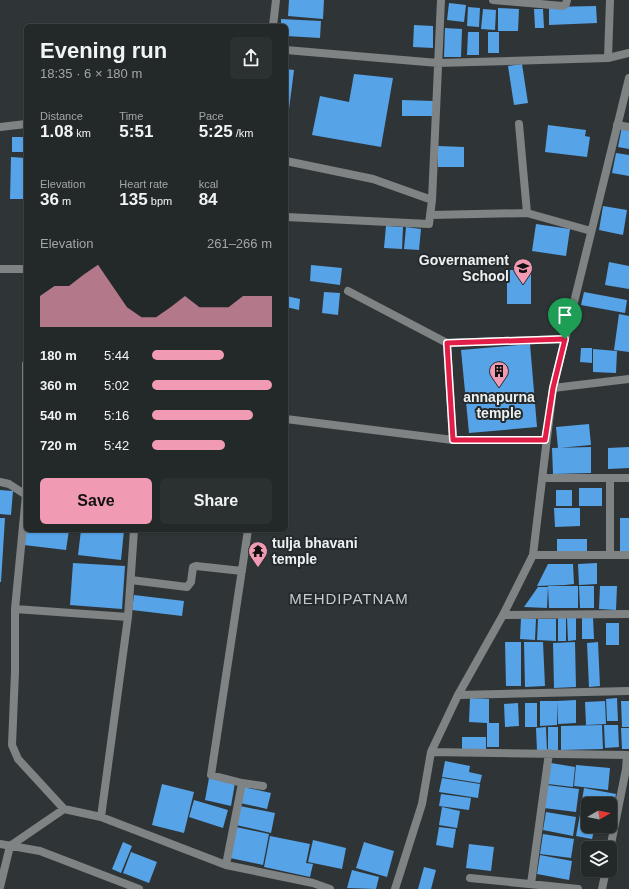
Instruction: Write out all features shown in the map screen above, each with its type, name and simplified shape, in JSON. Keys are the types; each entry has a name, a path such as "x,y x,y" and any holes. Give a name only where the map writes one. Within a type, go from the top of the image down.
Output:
{"street":[{"path":"273,24 276,0"},
{"path":"288,217 429,224 432,200 441,0"},
{"path":"494,0 563,6 566,4 567,0"},
{"path":"608,58 610,0"},
{"path":"288,50 438,63 608,58 629,53"},
{"path":"395,889 422,804 431,752 458,695 503,615 533,555 545,440 553,388 629,78"},
{"path":"0,127 24,124"},
{"path":"519,124 527,213"},
{"path":"617,125 629,127"},
{"path":"288,161 373,179 432,200"},
{"path":"430,215 527,213 591,231"},
{"path":"0,269 24,269"},
{"path":"348,291 447,343 565,339"},
{"path":"447,343 453,440"},
{"path":"553,388 629,379"},
{"path":"288,419 453,440 545,440"},
{"path":"542,478 629,478"},
{"path":"610,478 610,555"},
{"path":"0,482 9,484 24,494"},
{"path":"24,516 15,609 15,672 12,745 18,759 64,809 101,818 226,866 313,883 330,889"},
{"path":"101,818 128,617 134,532"},
{"path":"248,532 211,775 242,783 263,786"},
{"path":"533,555 629,555"},
{"path":"131,580 187,587 191,582 193,567 196,566 242,571"},
{"path":"15,609 128,617"},
{"path":"503,615 629,614"},
{"path":"458,695 629,690"},
{"path":"431,752 627,755 626,769 611,841"},
{"path":"531,884 549,753"},
{"path":"226,866 242,783"},
{"path":"0,887 10,846 64,809"},
{"path":"0,844 40,851 139,889"},
{"path":"602,889 605,877"},
{"path":"470,878 517,886 531,884 578,889"}],"building":[{"path":"289,0 324,0 323,19 288,16"},
{"path":"449,3 466,5 464,22 447,20"},
{"path":"596,6 597,23 549,25 549,7"},
{"path":"468,7 480,8 479,27 467,26"},
{"path":"498,8 519,9 518,31 498,31"},
{"path":"483,9 496,10 495,30 481,29"},
{"path":"534,9 543,9 544,28 535,28"},
{"path":"281,19 321,21 320,38 288,36 288,24 281,24"},
{"path":"414,25 433,26 433,48 413,47"},
{"path":"445,28 462,29 461,57 444,57"},
{"path":"468,32 479,32 479,55 467,55"},
{"path":"488,32 499,32 499,53 488,53"},
{"path":"522,64 528,103 514,105 508,66"},
{"path":"288,69 294,70 288,109"},
{"path":"354,74 393,78 381,147 312,135 320,96 349,102"},
{"path":"402,100 434,101 434,116 402,116"},
{"path":"548,125 586,130 585,136 590,137 587,157 545,152"},
{"path":"622,126 629,128 629,149 618,147"},
{"path":"12,137 24,137 24,152 12,152"},
{"path":"438,146 464,147 464,167 438,167"},
{"path":"616,153 629,155 629,176 612,173"},
{"path":"11,157 24,158 24,199 10,199"},
{"path":"603,206 627,210 623,235 599,230"},
{"path":"536,224 570,229 566,256 532,251"},
{"path":"386,226 403,227 402,249 384,248"},
{"path":"406,227 421,229 419,250 404,249"},
{"path":"609,262 629,266 629,289 605,285"},
{"path":"311,265 342,268 340,285 310,281"},
{"path":"507,270 531,270 531,304 507,304"},
{"path":"324,292 340,293 338,315 322,313"},
{"path":"584,292 627,300 625,313 581,305"},
{"path":"288,296 300,299 299,310 288,307"},
{"path":"619,314 629,316 629,352 614,350"},
{"name":"annapurna temple","path":"530,344 537,427 469,433 461,350"},
{"path":"581,348 592,348 592,363 580,362"},
{"path":"593,349 617,351 616,373 593,372"},
{"path":"589,424 591,445 558,448 556,427"},
{"path":"591,447 591,473 553,474 552,448"},
{"path":"629,447 629,468 608,469 608,448"},
{"path":"579,488 602,488 602,506 579,506"},
{"path":"0,490 13,491 11,515 0,514"},
{"path":"556,490 572,490 572,506 556,506"},
{"path":"554,508 580,508 580,526 555,527"},
{"path":"0,518 5,518 1,582 0,582"},
{"path":"620,518 629,518 629,551 620,551"},
{"path":"25,532 69,532 66,550 24,545"},
{"path":"81,532 124,532 121,560 78,555"},
{"path":"557,539 587,539 587,551 557,552"},
{"path":"73,563 125,566 122,609 70,605"},
{"path":"597,563 597,584 579,585 578,564"},
{"path":"548,564 573,564 574,584 537,586"},
{"path":"548,586 578,586 578,608 549,608"},
{"path":"579,586 594,586 594,608 580,608"},
{"path":"600,586 617,586 616,610 599,609"},
{"path":"538,587 548,587 547,608 524,607"},
{"path":"134,595 184,601 182,616 132,610"},
{"path":"567,617 576,617 576,640 568,641"},
{"path":"582,617 593,617 594,639 582,639"},
{"path":"521,618 536,619 535,640 520,639"},
{"path":"558,618 566,618 566,641 558,641"},
{"path":"538,619 556,619 556,641 537,640"},
{"path":"606,623 619,623 619,645 606,645"},
{"path":"505,642 521,642 521,686 506,686"},
{"path":"524,642 543,642 545,686 525,687"},
{"path":"575,642 576,687 554,688 553,643"},
{"path":"598,642 600,686 589,687 587,643"},
{"path":"470,698 489,699 489,723 499,723 499,747 487,747 487,723 469,722"},
{"path":"617,698 618,721 607,721 606,699"},
{"path":"576,700 576,723 558,724 557,701"},
{"path":"540,701 557,701 557,725 540,726"},
{"path":"605,701 606,724 586,725 585,702"},
{"path":"621,701 629,701 629,727 622,727"},
{"path":"518,703 519,726 505,727 504,704"},
{"path":"525,703 537,703 537,727 525,727"},
{"path":"602,725 603,749 561,750 561,726"},
{"path":"604,725 618,725 619,747 605,748"},
{"path":"546,727 547,751 537,751 536,728"},
{"path":"548,727 558,727 558,751 548,751"},
{"path":"621,728 629,728 629,749 622,749"},
{"path":"462,737 486,737 486,750 462,750"},
{"path":"445,761 470,766 469,772 482,775 480,783 442,777"},
{"path":"551,763 575,767 573,787 548,784"},
{"path":"576,765 610,768 608,790 574,786"},
{"path":"209,778 235,783 231,806 205,800"},
{"path":"442,778 480,784 478,798 439,792"},
{"path":"162,784 194,792 184,833 152,825"},
{"path":"547,785 579,789 576,812 544,808"},
{"path":"243,787 271,793 267,809 240,803"},
{"path":"584,788 616,794 616,797 583,797"},
{"path":"441,794 471,798 469,810 439,806"},
{"path":"194,800 228,810 223,828 189,817"},
{"path":"240,806 275,813 271,833 236,825"},
{"path":"442,807 460,811 457,828 439,825"},
{"path":"581,809 581,833 593,833 592,839 576,836"},
{"path":"546,812 576,817 573,836 543,830"},
{"path":"236,827 269,834 263,865 230,858"},
{"path":"439,827 456,829 453,848 436,845"},
{"path":"543,834 574,839 571,858 540,854"},
{"path":"270,836 310,844 306,863 313,864 310,877 264,867"},
{"path":"313,840 346,848 342,869 308,862"},
{"path":"123,842 132,846 121,873 112,869"},
{"path":"364,842 394,851 387,877 356,868"},
{"path":"469,844 494,847 491,871 466,868"},
{"path":"131,852 157,862 149,883 123,873"},
{"path":"540,855 572,861 569,880 537,874"},
{"path":"424,867 436,870 431,889 418,889"},
{"path":"352,870 379,877 376,889 347,888"}],"place":[{"name":"Governament School","path":"523,285"},
{"name":"annapurna temple","path":"499,388"},
{"name":"tulja bhavani temple","path":"258,568"}],"district":[{"name":"MEHDIPATNAM","path":"349,599"}],"route":[{"path":"565,339 553,388 545,440 453,440 447,343 565,339"}]}
